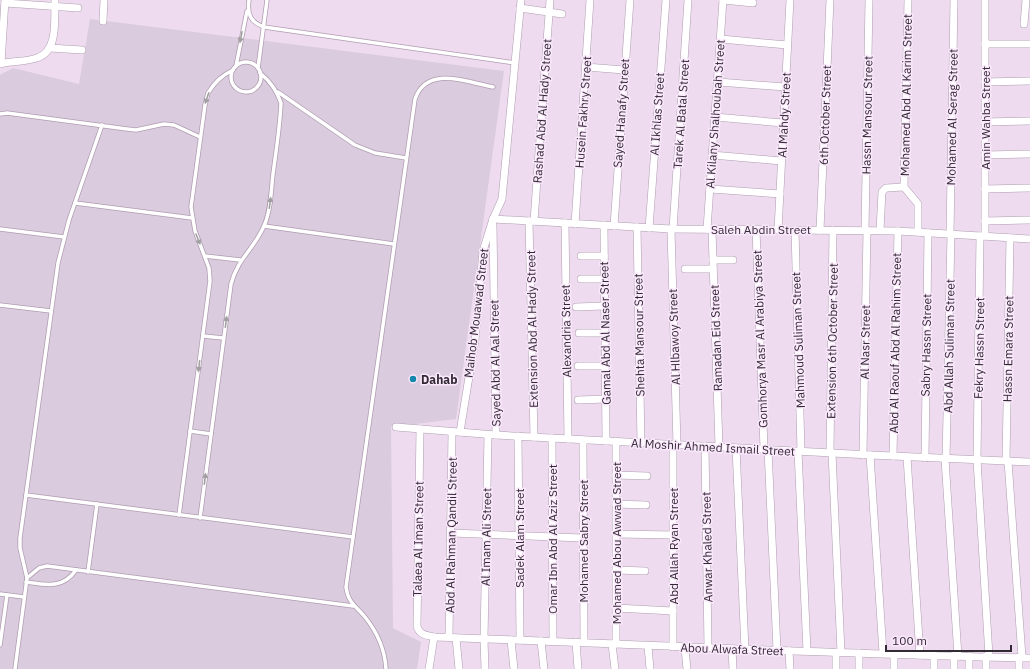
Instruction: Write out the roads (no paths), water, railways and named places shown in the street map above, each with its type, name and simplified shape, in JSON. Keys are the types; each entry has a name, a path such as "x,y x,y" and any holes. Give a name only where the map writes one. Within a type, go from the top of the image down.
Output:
{"street":[{"path":"103,21 104,0"},
{"name":"Maihob Mouawad Street","path":"456,432 475,340 483,251 502,193 521,0"},
{"name":"Rashad Abd Al Hady Street","path":"531,221 550,0"},
{"name":"Husein Fakhry Street","path":"575,224 590,0"},
{"name":"Sayed Hanafy Street","path":"614,226 630,0"},
{"name":"Al Ikhlas Street","path":"649,228 666,0"},
{"name":"Tarek Al Batal Street","path":"672,229 688,0"},
{"path":"723,0 753,3"},
{"name":"Al Kilany Shalhoubah Street","path":"710,229 710,189 723,0"},
{"name":"Al Mahdy Street","path":"778,230 790,0"},
{"name":"6th October Street","path":"820,230 830,0"},
{"name":"Hassn Mansour Street","path":"866,230 869,0"},
{"name":"Mohamed Abd Al Karim Street","path":"908,0 904,187 918,204 918,232"},
{"name":"Mohamed Al Serag Street","path":"950,234 954,0"},
{"name":"Amin Wahba Street","path":"982,236 985,221 985,0"},
{"path":"1024,24 1026,0"},
{"path":"55,3 53,39 50,48 45,54 37,58 1,63 5,1 55,3 78,8"},
{"path":"520,8 562,14"},
{"path":"721,39 787,45"},
{"path":"985,44 1030,44"},
{"path":"50,48 82,50"},
{"path":"586,67 624,70"},
{"path":"984,82 1030,81"},
{"path":"718,82 785,88"},
{"path":"715,117 783,123"},
{"path":"985,122 1030,121"},
{"path":"985,155 1030,154"},
{"path":"712,155 781,161"},
{"path":"880,230 882,192 886,188 904,187"},
{"path":"985,189 1030,188"},
{"path":"710,189 780,194"},
{"name":"Saleh Abdin Street","path":"493,219 672,229 880,230 1030,239"},
{"name":"Sayed Abd Al Aal Street","path":"493,219 496,435"},
{"path":"985,221 1030,220"},
{"name":"Extension Abd Al Hady Street","path":"531,221 534,437"},
{"name":"Alexandria Street","path":"565,223 568,439"},
{"name":"Gamal Abd Al Naser Street","path":"604,225 606,441"},
{"name":"Shehta Mansour Street","path":"637,227 641,443"},
{"name":"Al Hlbawoy Street","path":"672,229 675,444"},
{"name":"Ramadan Eid Street","path":"710,229 713,260 719,447"},
{"name":"Gomhorya Masr Al Arabiya Street","path":"756,229 777,650"},
{"name":"Mahmoud Suliman Street","path":"795,230 800,451 807,651"},
{"name":"Extension 6th October Street","path":"833,230 831,453 839,652 836,669"},
{"name":"Al Nasr Street","path":"866,230 866,455 883,653"},
{"name":"Abd Al Raouf Abd Al Rahim Street","path":"893,456 898,231"},
{"name":"Sabry Hassn Street","path":"925,458 928,233"},
{"name":"Abd Allah Suliman Street","path":"950,234 946,459 956,656 954,669"},
{"name":"Fekry Hassn Street","path":"982,236 977,460 988,656 986,669"},
{"name":"Hassn Emara Street","path":"1010,238 1007,461 1024,657 1019,669"},
{"path":"581,256 604,256"},
{"path":"713,260 733,260"},
{"path":"685,269 713,269"},
{"path":"581,279 604,279"},
{"path":"576,307 604,306"},
{"path":"579,333 605,333"},
{"path":"578,366 605,366"},
{"path":"578,400 606,399"},
{"name":"Al Moshir Ahmed Ismail Street","path":"396,427 488,435 925,458 1030,462"},
{"name":"Talaea Al Iman Street","path":"420,429 417,626 421,633 434,637"},
{"name":"Abd Al Rahman Qandil Street","path":"456,432 451,533 452,638 459,669"},
{"name":"Al Imam Ali Street","path":"485,669 484,639 488,435"},
{"name":"Sadek Alam Street","path":"518,436 520,640"},
{"name":"Omar Ibn Abd Al Aziz Street","path":"552,438 553,641"},
{"name":"Mohamed Sabry Street","path":"583,440 584,642"},
{"name":"Mohamed Abou Awwad Street","path":"614,669 617,534 616,441"},
{"name":"Abd Allah Ryan Street","path":"673,647 675,444"},
{"name":"Anwar Khaled Street","path":"705,446 708,648"},
{"path":"736,448 744,649"},
{"path":"906,457 920,654"},
{"path":"616,475 647,476"},
{"path":"616,504 646,505"},
{"path":"451,533 583,538"},
{"path":"617,534 674,535"},
{"path":"616,570 645,571"},
{"path":"616,608 673,611"},
{"path":"429,669 434,637"},
{"name":"Abou Alwafa Street","path":"434,637 541,640 685,648 1024,657"},
{"path":"511,640 514,669"},
{"path":"541,640 544,669"},
{"path":"576,642 578,669"},
{"path":"648,646 650,669"},
{"path":"685,648 687,669"},
{"path":"732,649 733,669"},
{"path":"789,651 790,669"},
{"path":"859,653 859,669"},
{"path":"894,654 894,669"},
{"path":"934,655 934,669"},
{"path":"969,656 969,669"}],"lane":[{"path":"179,515 210,281 209,268 195,231 192,218 192,196 200,137 208,94 214,84 236,66 249,0"},
{"path":"233,70 232,80 238,89 242,91 252,90 260,83 260,73 258,68 267,0"},
{"path":"248,8 249,17 254,24 264,27 515,63"},
{"path":"236,66 248,62 258,68"},
{"path":"200,518 231,284 234,272 240,260 257,238 264,226 269,207 281,103 277,91 270,81 260,73"},
{"path":"386,669 382,647 375,631 347,597 346,587 415,99 418,90 424,83 433,79 442,78 494,87"},
{"path":"277,91 355,145 375,153 406,158"},
{"path":"0,114 136,130 164,124 174,125 200,137"},
{"path":"15,669 27,578 20,548 58,263 64,237 102,125"},
{"path":"75,203 192,218"},
{"path":"264,226 394,244"},
{"path":"0,228 64,237"},
{"path":"205,256 240,260"},
{"path":"0,305 51,311"},
{"path":"203,336 223,338"},
{"path":"190,431 211,434"},
{"path":"26,496 353,537"},
{"path":"88,572 98,504"},
{"path":"27,578 39,568 47,566 353,606"},
{"path":"26,582 58,585 68,579 76,570"},
{"path":"0,594 24,597"},
{"path":"0,645 7,595"}],"place":[{"name":"Dahab","path":"413,379"}]}
